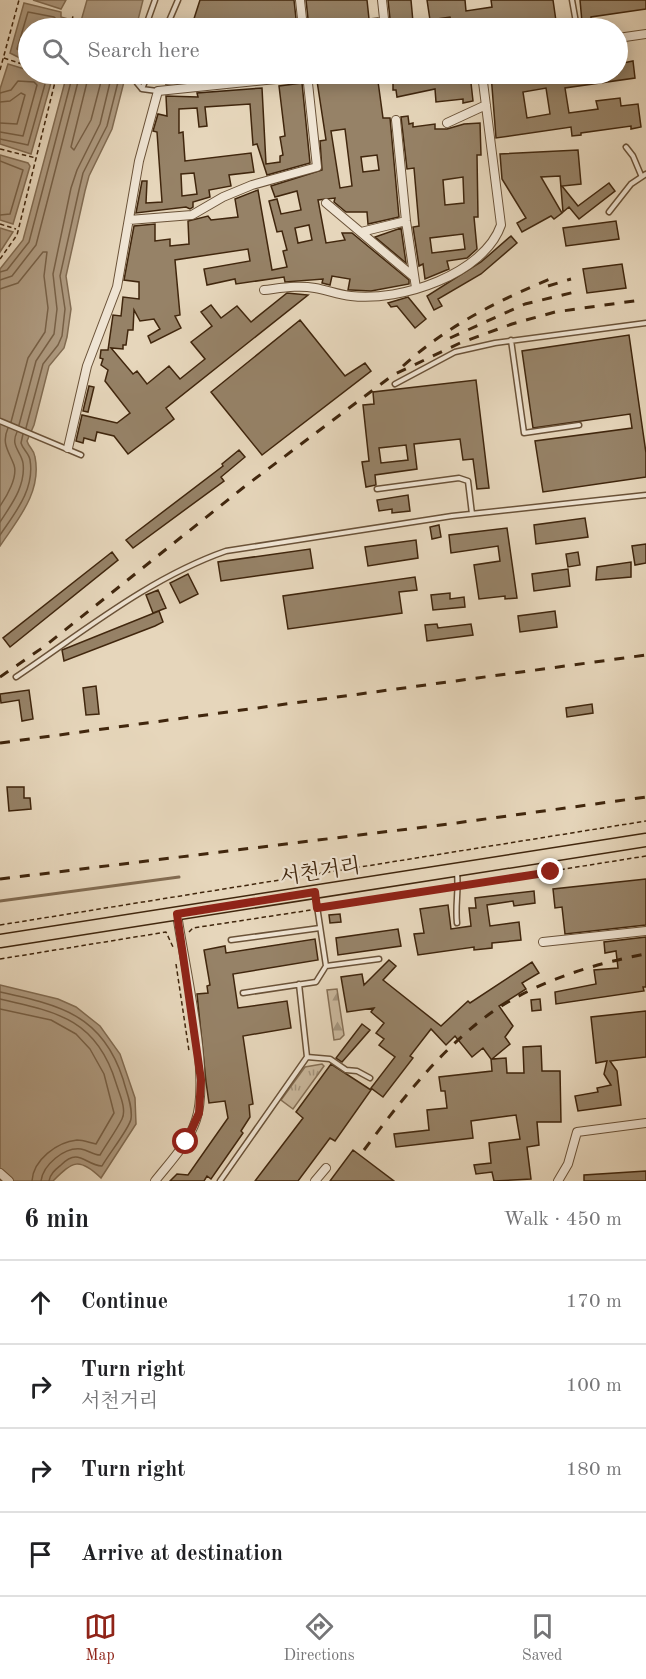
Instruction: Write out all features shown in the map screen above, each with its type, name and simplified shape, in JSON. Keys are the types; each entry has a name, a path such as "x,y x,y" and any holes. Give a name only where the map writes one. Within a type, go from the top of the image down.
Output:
{"main road":[{"name":"서천거리","path":"0,941 646,840"}],"street":[{"path":"300,0 302,18"},
{"path":"382,0 384,18"},
{"path":"628,37 646,34"},
{"path":"68,448 87,366 117,287 139,161 158,91 219,84"},
{"path":"129,220 192,215 223,196 252,185 317,167 308,84"},
{"path":"264,290 298,286 352,297 376,296 445,281 481,256 496,241 501,225 483,84"},
{"path":"447,123 486,105"},
{"path":"396,120 406,221 416,288"},
{"path":"326,203 414,277"},
{"path":"360,232 406,221"},
{"path":"155,1181 191,1134 199,1113 202,1092 198,1048 177,914"},
{"path":"543,942 646,931"},
{"path":"558,1181 568,1164 577,1132 646,1123"},
{"path":"315,1181 326,1168"},
{"path":"0,1173 9,1181"}],"lane":[{"path":"149,18 155,0"},
{"path":"170,18 178,0"},
{"path":"572,0 575,18"},
{"path":"138,84 142,89 158,91"},
{"path":"142,89 144,84"},
{"path":"609,212 644,174 626,147"},
{"path":"395,384 455,352 511,340 646,323"},
{"path":"511,340 524,433 579,425"},
{"path":"0,421 81,455"},
{"path":"377,489 459,478 468,481 472,514"},
{"path":"16,677 148,588 194,562 215,555 472,514 646,495"},
{"path":"456,869 459,886 455,904 458,923"},
{"path":"243,993 316,982 326,966 315,892"},
{"path":"231,940 320,928"},
{"path":"326,966 379,959"},
{"path":"227,1181 221,1179 307,1058 298,984"},
{"path":"307,1058 330,1059 346,1070 357,1071 370,1078"}],"path":[{"path":"0,70 19,0"},
{"path":"3,57 18,62"},
{"path":"0,258 18,230 55,84"},
{"path":"0,149 36,158"},
{"path":"0,224 18,230"},
{"path":"0,925 646,821"},
{"path":"193,928 646,856"},
{"path":"0,959 166,932 174,951"},
{"path":"176,962 190,1053"}],"green space":[{"path":"337,989 344,1035 334,1040 327,990"},
{"path":"322,1064 324,1066 293,1109 281,1100 305,1067"}],"water":[{"path":"33,0 66,0 61,9"},
{"path":"87,0 143,0 138,18 82,18"},
{"path":"24,3 61,12 61,17 64,18 20,18"},
{"path":"18,24 18,57 10,53"},
{"path":"8,64 18,67 18,84 51,84 31,154 0,144 0,89"},
{"path":"64,84 123,84 112,129 89,176 66,276 71,309 67,337 64,348 49,366 34,425 27,441 35,457 35,482 27,505 0,546 0,269 23,240"},
{"path":"0,155 28,163 30,166 13,224 0,220"},
{"path":"0,228 13,232 0,252"},
{"path":"0,985 58,999 76,1007 100,1026 120,1054 135,1098 136,1124 101,1178 87,1167 76,1164 66,1169 53,1181 0,1181"}],"building":[{"path":"200,0 294,0 296,18 194,18"},
{"path":"306,0 367,0 369,18 308,18"},
{"path":"388,0 411,0 413,18 390,18"},
{"path":"427,0 465,0 466,11 492,7 491,0 553,0 556,18 450,17 430,18"},
{"path":"580,0 646,0 646,9 582,18"},
{"path":"633,61 635,78 628,79 628,62"},
{"path":"302,84 310,163 267,175 257,144 253,145 250,104 205,107 207,126 199,127 197,108 179,109 179,133 183,132 185,161 251,153 254,172 229,175 231,186 209,190 210,197 193,202 193,207 190,209 186,207 136,213 142,181 147,181 146,203 162,202 157,132 153,131 158,114 167,116 166,96 198,97 197,93 262,88 266,164 280,162 280,156 283,155 280,137 285,136 279,86","holes":["194,173 197,194 182,196 181,174"]},
{"path":"317,84 378,84 383,118 390,118 399,217 368,224 367,212 346,212 334,202 335,198 318,200 326,243 345,240 342,233 352,233 409,280 409,284 371,291 348,290 350,279 332,276 330,285 322,283 323,279 285,282 284,277 236,284 235,279 207,285 204,269 250,261 248,249 175,260 180,315 175,316 181,328 151,343 148,336 160,329 154,319 140,321 134,310 133,330 128,330 126,345 123,345 123,349 111,348 133,374 137,371 147,384 169,366 180,379 205,359 191,342 212,326 201,312 211,305 221,318 237,306 251,322 287,293 308,295 166,408 174,419 128,454 114,436 97,432 95,441 84,438 83,443 76,441 82,415 117,423 130,413 105,381 108,370 101,365 103,359 100,358 101,350 108,350 113,315 121,316 123,297 139,299 139,282 124,280 134,226 155,224 155,241 170,239 170,246 189,244 188,221 208,216 211,220 238,217 235,199 258,190 272,270 287,267 283,251 287,250 282,231 277,232 269,201 277,199 281,214 301,210 297,191 275,197 271,186 322,170 320,141 326,140","holes":["345,129 352,186 340,188 331,131","377,155 379,170 363,172 361,157","309,225 312,240 298,243 295,228"]},
{"path":"393,84 471,84 473,101 463,103 463,99 436,102 435,89 397,97 396,90 393,90"},
{"path":"492,84 593,84 565,88 569,113 598,109 596,101 620,98 621,106 638,104 641,127 631,129 631,126 572,136 571,127 496,138","holes":["546,88 550,114 527,118 523,92"]},
{"path":"408,116 409,124 413,123 413,127 435,124 435,129 480,123 481,155 477,155 478,217 474,217 477,249 467,258 447,261 449,269 425,279 423,264 419,266 413,227 419,226 414,168 407,169 401,117","holes":["463,177 464,203 445,205 443,180","463,234 465,249 432,253 430,238"]},
{"path":"578,150 581,184 562,186 578,206 609,183 615,191 579,219 569,207 563,212 560,176 541,177 562,213 554,219 551,216 522,232 517,223 526,218 502,179 500,154"},
{"path":"616,221 619,239 566,246 563,228"},
{"path":"401,228 406,263 375,237"},
{"path":"511,236 517,243 481,274 438,299 442,306 434,310 427,296 481,262"},
{"path":"622,264 626,288 587,293 583,269"},
{"path":"408,297 426,319 415,328 397,306 391,307 388,303"},
{"path":"300,320 345,376 365,363 371,371 262,455 211,392"},
{"path":"629,335 646,453 646,477 543,492 535,441 632,428 630,414 533,428 522,351"},
{"path":"476,380 489,488 477,489 473,459 463,460 460,439 414,444 417,469 375,475 376,485 366,487 362,462 369,461 363,405 374,404 373,392","holes":["406,445 408,460 381,463 379,448"]},
{"path":"89,386 94,387 88,412 83,411"},
{"path":"239,450 245,457 221,477 224,481 133,548 126,540 223,466 222,464"},
{"path":"408,495 410,511 392,513 392,509 379,511 377,500"},
{"path":"585,518 588,537 536,544 534,525"},
{"path":"439,525 441,537 432,539 430,527"},
{"path":"507,528 517,598 505,599 505,596 479,599 474,565 500,561 498,546 451,553 449,535"},
{"path":"416,540 418,558 368,566 365,547"},
{"path":"646,544 646,563 635,565 632,546"},
{"path":"310,549 313,568 221,581 218,562"},
{"path":"112,552 118,560 10,647 3,638"},
{"path":"578,552 580,565 568,567 566,554"},
{"path":"631,562 631,577 596,580 597,567"},
{"path":"568,569 570,586 534,591 532,574"},
{"path":"188,574 198,594 180,603 170,583"},
{"path":"415,577 417,590 399,592 402,613 288,629 283,596"},
{"path":"158,590 166,608 153,613 146,595"},
{"path":"450,593 450,599 464,597 465,607 433,610 431,595"},
{"path":"159,611 163,622 64,661 62,650"},
{"path":"555,611 557,627 520,632 518,616"},
{"path":"437,624 438,628 471,624 473,635 427,641 425,625"},
{"path":"96,686 99,714 86,715 83,688"},
{"path":"29,690 33,719 22,721 19,700 1,703 0,694"},
{"path":"592,704 593,713 567,717 566,708"},
{"path":"7,787 24,787 24,798 30,798 31,809 9,811"},
{"path":"646,879 646,925 565,934 562,907 555,908 553,889"},
{"path":"534,891 535,903 514,906 513,901 487,905 490,926 519,922 521,940 492,943 492,948 474,950 474,947 418,955 414,934 424,933 420,909 448,905 451,929 471,926 469,908 476,908 475,898"},
{"path":"340,914 341,922 330,923 329,915"},
{"path":"398,929 401,946 338,955 336,938"},
{"path":"646,937 646,987 643,987 644,991 556,1004 555,992 596,984 594,970 618,968 616,951 605,953 604,942"},
{"path":"315,939 318,960 233,974 238,1008 287,1001 291,1028 243,1036 253,1104 249,1105 250,1117 241,1131 243,1133 211,1179 207,1176 204,1181 170,1181 177,1174 188,1175 228,1118 225,1101 209,1103 206,1082 197,994 208,993 207,986 210,985 204,950 225,946 226,953"},
{"path":"389,960 396,966 383,980 441,1026 468,1001 470,1003 532,962 539,973 522,983 526,989 499,1006 513,1026 505,1037 510,1044 492,1059 506,1058 507,1073 524,1073 523,1047 541,1046 542,1071 560,1071 561,1122 537,1122 539,1145 527,1147 531,1179 494,1181 492,1172 476,1174 474,1165 491,1163 489,1143 520,1139 516,1115 471,1121 473,1138 396,1147 394,1134 429,1130 427,1110 447,1108 445,1091 441,1091 439,1077 492,1071 491,1059 483,1048 472,1057 455,1036 446,1045 431,1029 410,1056 413,1058 383,1097 371,1088 395,1057 379,1045 384,1039 376,1033 384,1023 371,1012 374,1008 347,1012 341,977 362,974 364,985"},
{"path":"540,999 541,1010 532,1011 531,1000"},
{"path":"646,1011 646,1057 610,1061 617,1071 621,1105 578,1111 575,1096 598,1092 597,1088 611,1085 604,1074 607,1061 596,1063 591,1017"},
{"path":"362,1024 370,1030 342,1062 336,1058"},
{"path":"331,1064 371,1090 335,1141 330,1138 298,1181 255,1181 303,1118 296,1112"},
{"path":"353,1150 394,1181 330,1181"},
{"path":"646,1171 646,1181 584,1181 584,1175"}],"waterway":[{"path":"0,901 179,877"}],"railway":[{"path":"403,366 456,326 514,295 555,277"},
{"path":"548,286 571,279"},
{"path":"450,338 525,304 579,291"},
{"path":"0,677 45,646 244,487 393,375 460,343 512,324 555,312 641,300"},
{"path":"0,743 646,655"},
{"path":"0,879 449,824 646,797"},
{"path":"364,1150 435,1063 484,1018 521,995 561,977 604,963 646,954"}],"route":[{"path":"186,1142 199,1113 202,1092 198,1048 177,914 315,892 317,908 551,872"}]}
